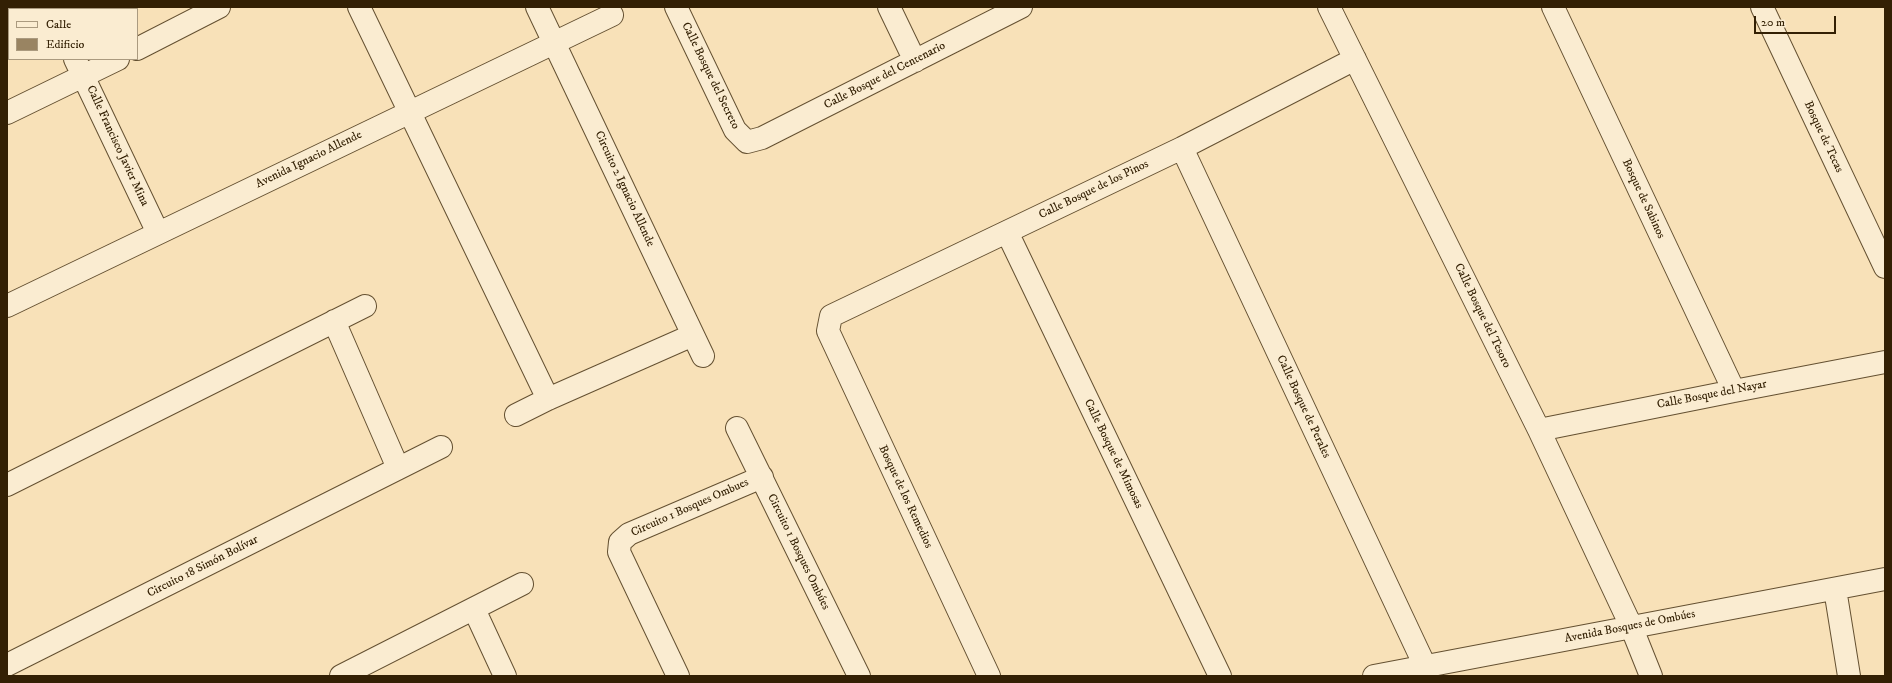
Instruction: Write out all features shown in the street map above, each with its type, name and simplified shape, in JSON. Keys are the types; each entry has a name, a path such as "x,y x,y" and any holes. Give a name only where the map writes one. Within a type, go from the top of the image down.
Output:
{"street":[{"path":"138,48 219,7"},
{"path":"359,7 548,399"},
{"name":"Circuito 2 Ignacio Allende","path":"537,7 703,356"},
{"name":"Calle Bosque del Secreto","path":"676,7 735,130 748,142"},
{"path":"889,7 915,61"},
{"name":"Calle Bosque del Centenario","path":"748,142 762,138 1021,7"},
{"name":"Calle Bosque del Tesoro","path":"1329,7 1539,430 1631,626 1651,676"},
{"name":"Bosque de Sabinos","path":"1553,7 1734,391"},
{"name":"Bosque de Tecas","path":"1762,7 1885,267"},
{"name":"Avenida Ignacio Allende","path":"7,306 612,15"},
{"name":"Calle Bosque de los Pinos","path":"831,316 1182,148 1355,59"},
{"path":"7,113 80,68 114,60"},
{"name":"Calle Francisco Javier Mina","path":"80,68 158,233"},
{"name":"Calle Bosque de Perales","path":"1182,148 1425,666"},
{"name":"Calle Bosque de Mimosas","path":"1007,232 1220,676"},
{"path":"7,485 365,306"},
{"name":"Bosque de los Remedios","path":"831,316 828,331 989,676"},
{"path":"334,321 398,468"},
{"path":"516,415 548,399 693,335"},
{"name":"Calle Bosque del Nayar","path":"1539,430 1885,362"},
{"name":"Circuito 1 Bosques Ombúes","path":"737,428 859,676"},
{"name":"Circuito 18 Simón Bolívar","path":"7,665 441,447"},
{"name":"Circuito 1 Bosques Ombues","path":"678,676 619,552 620,542 629,534 762,477"},
{"name":"Avenida Bosques de Ombúes","path":"1374,676 1885,579"},
{"path":"341,676 522,584"},
{"path":"1835,589 1849,676"},
{"path":"474,609 505,676"}],"building":[{"path":"7,7 8,8 7,40"}]}
